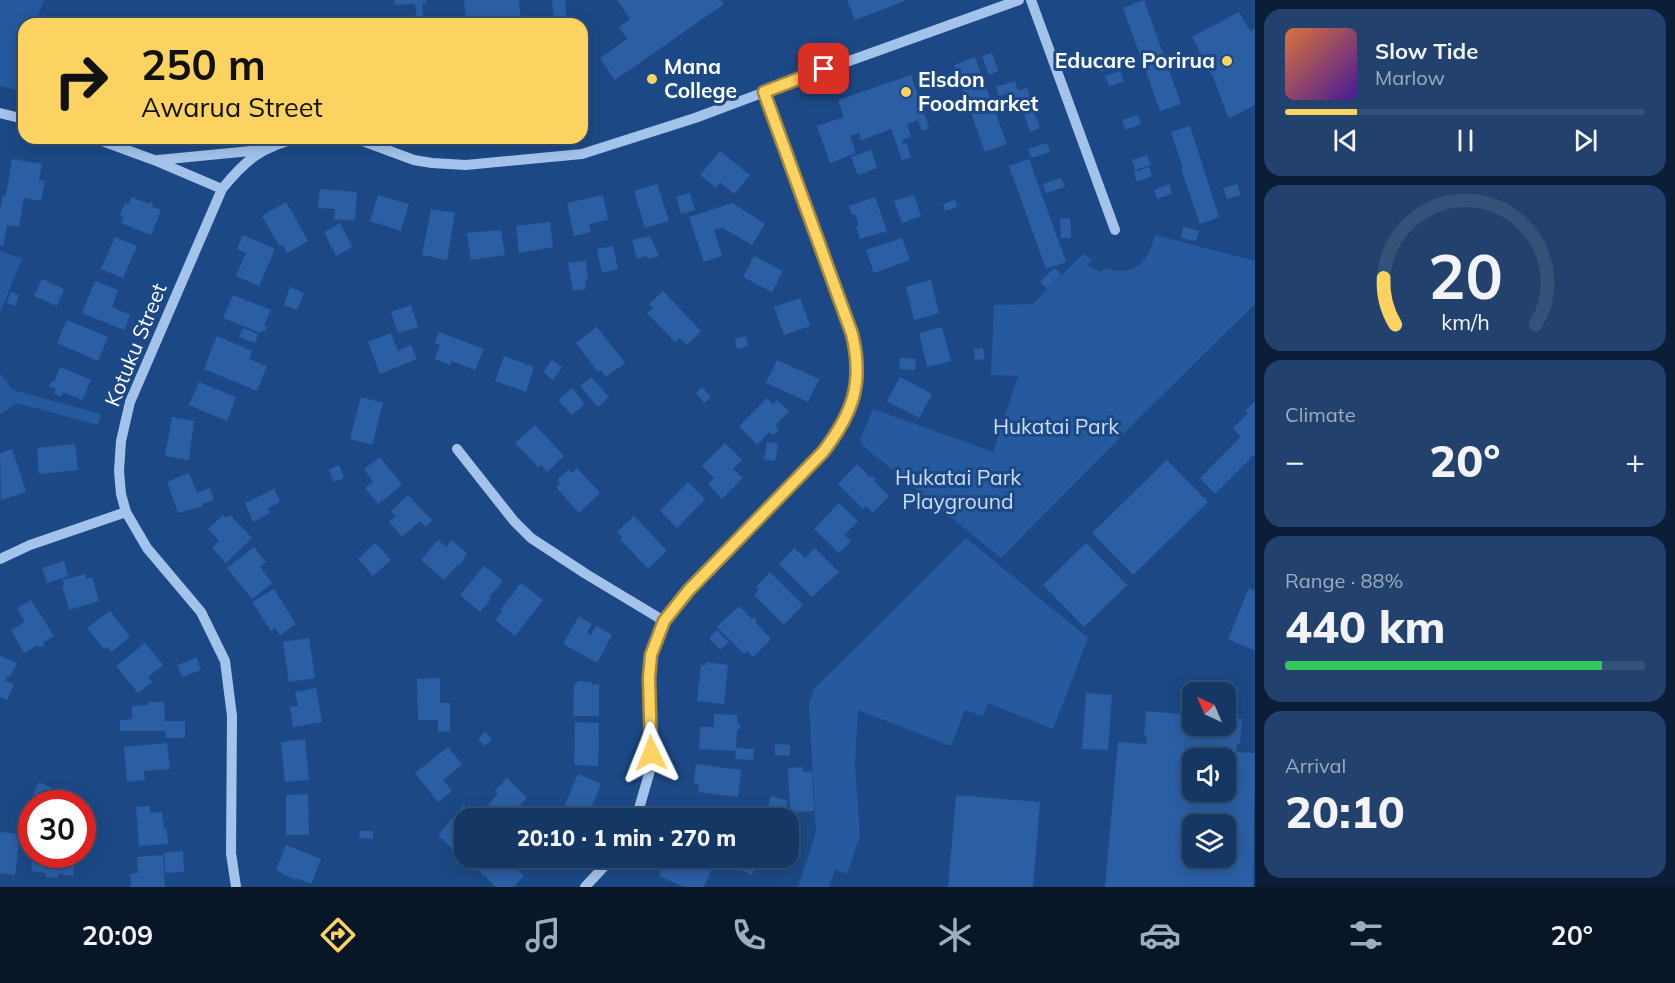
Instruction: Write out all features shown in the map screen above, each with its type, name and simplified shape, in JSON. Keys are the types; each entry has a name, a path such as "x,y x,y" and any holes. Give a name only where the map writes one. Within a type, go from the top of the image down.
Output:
{"street":[{"path":"371,144 414,160 466,165 582,154 695,118 1019,0"},
{"path":"1031,0 1115,230"},
{"path":"639,808 651,767 649,678 651,655 664,621 688,591 823,452 841,428 855,396 857,356 852,334 764,92"},
{"path":"0,113 18,118"},
{"path":"110,144 222,189"},
{"path":"154,160 264,150 282,144"},
{"name":"Kotuku Street","path":"236,887 231,852 232,716 225,662 201,612 147,548 126,512 121,494 119,471 121,441 130,402 222,189 241,165 264,150"},
{"path":"457,449 514,521 531,538 664,621"},
{"path":"0,559 30,545 126,512"},
{"path":"585,887 603,868"}],"green space":[{"path":"0,0 44,0 37,18 18,18 18,90 0,86"},
{"path":"1155,235 1255,261 1255,304 1001,558 862,445 862,440 859,442 873,409 993,452 1018,376 991,375 994,305 1033,304 1083,254 1092,260 1087,266 1101,272 1103,268 1123,271 1138,266 1148,254"},
{"path":"0,251 22,259 0,312"},
{"path":"0,373 12,390 101,414 98,425 17,403 0,414"},
{"path":"966,538 1088,638 1053,729 988,703 983,716 965,710 951,746 858,710 855,765 860,835 847,874 835,869 829,887 798,887 816,832 809,704 814,689"}],"building":[{"path":"395,0 426,0 426,3 422,3 423,18 416,18 415,4 395,5"},
{"path":"464,0 519,0 520,18 466,18"},
{"path":"552,0 565,0 566,18 554,18"},
{"path":"617,0 721,0 724,4 615,80 600,58 627,39 619,27 630,19"},
{"path":"847,0 907,0 855,20"},
{"path":"1144,0 1181,104 1160,111 1123,8"},
{"path":"1239,12 1250,31 1255,28 1255,105 1230,118 1214,79 1192,37"},
{"path":"992,53 998,71 989,75 982,56"},
{"path":"975,57 1007,144 985,152 954,65"},
{"path":"1112,57 1115,67 1100,72 1097,62"},
{"path":"1120,71 1124,81 1109,86 1105,76"},
{"path":"911,75 929,128 922,131 918,120 907,124 911,137 902,140 903,144 906,143 911,157 902,160 891,129 861,140 859,133 850,136 856,153 830,163 817,126 844,117 838,100"},
{"path":"1015,81 1018,91 1027,88 1030,98 1012,104 1008,94 999,96 996,87"},
{"path":"1033,110 1040,128 1030,132 1024,113"},
{"path":"1138,115 1141,124 1126,130 1122,120"},
{"path":"1190,126 1219,217 1200,224 1171,132"},
{"path":"1047,143 1050,152 1032,158 1028,149"},
{"path":"871,150 877,168 858,175 851,157"},
{"path":"720,151 750,175 734,194 720,182 716,188 700,175"},
{"path":"1147,155 1151,165 1135,170 1132,160"},
{"path":"12,159 42,164 39,180 45,181 41,201 24,198 19,227 7,225 3,246 0,245 0,210 3,195 6,195"},
{"path":"1029,159 1066,262 1046,269 1009,166"},
{"path":"1149,167 1152,176 1137,182 1134,172"},
{"path":"1061,178 1065,187 1046,193 1043,184"},
{"path":"657,184 669,221 645,228 634,191"},
{"path":"1169,184 1172,194 1157,199 1154,190"},
{"path":"1237,184 1241,195 1227,199 1223,188"},
{"path":"320,189 357,192 355,221 334,219 335,209 318,208"},
{"path":"690,193 695,210 681,214 676,197"},
{"path":"378,195 409,204 401,231 370,221"},
{"path":"603,195 608,220 589,224 591,232 574,236 567,203"},
{"path":"914,195 921,216 902,223 894,201"},
{"path":"132,197 148,204 153,203 151,206 161,210 151,235 121,223 124,217 120,216 125,203 129,204"},
{"path":"875,197 887,231 860,239 856,226 859,225 849,206"},
{"path":"955,200 957,207 945,211 943,204"},
{"path":"286,202 308,241 287,253 283,245 280,247 262,216"},
{"path":"732,203 765,224 752,245 723,228 714,230 722,256 704,262 689,217"},
{"path":"431,209 455,213 447,260 422,255"},
{"path":"1070,218 1071,238 1061,238 1060,219"},
{"path":"550,222 553,247 519,253 516,226"},
{"path":"340,223 352,247 336,256 324,232"},
{"path":"1183,227 1199,231 1196,241 1181,238"},
{"path":"501,230 505,255 471,260 467,233"},
{"path":"243,235 275,249 259,286 236,276 246,253 237,249"},
{"path":"650,236 659,256 637,259 632,240"},
{"path":"115,237 137,246 123,278 101,269"},
{"path":"902,238 910,260 874,273 866,250"},
{"path":"613,246 618,269 602,273 597,249"},
{"path":"754,256 783,271 772,292 743,277"},
{"path":"586,261 588,281 585,281 586,289 573,291 568,263"},
{"path":"1054,268 1061,275 1047,289 1040,282"},
{"path":"42,279 64,289 57,306 34,296"},
{"path":"931,280 939,313 914,320 906,287"},
{"path":"95,281 118,290 112,307 130,315 124,330 82,313"},
{"path":"290,287 304,293 297,310 284,305"},
{"path":"663,291 701,331 687,345 680,338 675,342 647,313 653,308 649,304"},
{"path":"11,292 19,295 15,306 7,303"},
{"path":"233,295 271,310 264,326 267,327 265,331 261,333 223,318"},
{"path":"800,298 810,326 784,335 774,307"},
{"path":"411,305 418,327 398,333 391,312"},
{"path":"67,320 108,337 98,361 57,343"},
{"path":"597,327 625,363 606,377 601,370 598,372 576,343"},
{"path":"942,327 951,361 927,367 919,333"},
{"path":"243,328 258,334 255,343 239,337"},
{"path":"439,332 484,349 475,370 451,361 450,365 435,359 440,345 435,343"},
{"path":"391,333 398,351 411,345 417,359 380,374 368,342"},
{"path":"217,336 252,351 249,359 267,366 257,391 204,369"},
{"path":"746,336 748,346 737,349 735,339"},
{"path":"983,348 985,359 975,360 974,349"},
{"path":"504,356 534,367 526,392 495,381"},
{"path":"900,358 916,359 915,370 899,369"},
{"path":"552,360 562,367 553,380 543,372"},
{"path":"777,360 819,379 808,402 766,383"},
{"path":"60,367 91,380 82,400 63,392 61,397 54,393 56,389 49,386 52,381 54,382"},
{"path":"591,377 609,397 598,407 580,386"},
{"path":"900,377 932,394 919,418 887,401"},
{"path":"199,382 236,397 227,421 189,405"},
{"path":"702,387 711,397 704,403 696,393"},
{"path":"572,388 585,404 572,415 558,400"},
{"path":"361,397 383,403 372,445 350,439"},
{"path":"767,398 773,404 777,400 789,411 775,426 779,430 773,435 769,432 757,445 739,426"},
{"path":"1255,401 1255,454 1215,494 1200,478 1241,437 1233,428 1248,413 1245,411"},
{"path":"172,417 194,421 189,460 165,456"},
{"path":"535,425 564,456 547,472 541,465 538,467 515,443"},
{"path":"767,442 778,444 775,461 764,459"},
{"path":"725,443 742,460 733,469 743,478 722,499 708,484 714,478 702,466"},
{"path":"75,444 78,470 39,474 37,448"},
{"path":"12,449 26,492 1,500 0,453"},
{"path":"380,457 402,485 378,504 365,488 373,482 364,469"},
{"path":"1167,460 1208,502 1133,575 1092,533"},
{"path":"857,464 870,477 876,479 874,481 889,496 873,513 866,506 863,509 838,484"},
{"path":"339,465 344,478 334,482 329,470"},
{"path":"577,468 600,493 579,513 556,487 560,483 557,480 569,469 572,473"},
{"path":"189,473 197,493 210,488 214,500 202,504 203,506 178,513 167,482"},
{"path":"688,482 705,499 677,528 660,511"},
{"path":"274,489 280,502 268,508 270,513 253,522 245,503"},
{"path":"408,495 432,520 426,527 420,521 402,537 389,522 396,516 391,511"},
{"path":"839,503 858,521 844,535 851,541 839,553 814,529"},
{"path":"223,515 226,518 230,515 252,538 226,563 212,548 219,541 208,529"},
{"path":"634,516 667,551 648,569 620,539 622,537 617,532"},
{"path":"438,540 446,547 451,540 467,553 460,565 458,564 444,580 421,560"},
{"path":"375,543 391,560 373,576 358,559"},
{"path":"1086,543 1127,585 1084,627 1043,585"},
{"path":"254,547 266,562 260,567 272,583 252,599 227,568"},
{"path":"794,548 805,558 815,548 839,572 812,597 779,564"},
{"path":"64,561 68,576 47,583 42,568"},
{"path":"484,566 503,581 480,612 460,595"},
{"path":"770,572 803,605 784,625 754,595 759,590 756,587"},
{"path":"85,574 86,579 92,577 99,601 69,610 62,585 64,585 63,580"},
{"path":"521,583 543,600 515,636 495,620"},
{"path":"1249,588 1255,591 1255,651 1228,639"},
{"path":"274,589 296,624 280,635 275,628 271,631 252,602"},
{"path":"31,600 54,636 43,642 44,645 39,647 38,645 24,653 11,630 25,622 17,608"},
{"path":"739,606 752,619 753,617 757,620 755,622 771,639 753,657 747,651 744,654 717,627"},
{"path":"110,611 130,637 111,652 107,647 104,649 87,628"},
{"path":"579,616 592,624 587,633 591,635 596,626 612,635 597,663 563,644"},
{"path":"717,630 729,642 720,650 709,638"},
{"path":"309,638 315,678 289,682 283,642"},
{"path":"145,643 163,665 148,677 152,682 138,693 116,666"},
{"path":"0,656 17,663 10,677 7,676 5,681 14,684 7,700 0,697"},
{"path":"197,658 201,670 182,677 177,665"},
{"path":"706,662 728,665 724,704 697,701 701,665 706,665"},
{"path":"440,678 440,703 450,703 450,731 438,732 438,720 418,720 417,679"},
{"path":"577,681 592,682 592,685 599,684 599,716 573,716 574,684 577,684"},
{"path":"316,688 322,722 293,727 290,707 298,706 295,692"},
{"path":"1086,693 1112,695 1108,750 1082,749"},
{"path":"148,702 164,702 165,721 185,721 185,738 166,738 165,731 120,731 120,720 132,719 132,706 148,705"},
{"path":"1146,711 1182,714 1182,736 1236,736 1236,718 1242,719 1240,744 1237,744 1236,752 1255,753 1253,887 1105,887 1118,742 1146,744 1147,736 1144,736"},
{"path":"714,714 737,715 740,729 737,729 736,748 754,749 753,760 735,759 736,751 699,749 700,727 714,727"},
{"path":"575,722 599,723 598,766 574,765"},
{"path":"485,732 492,739 485,746 478,739"},
{"path":"305,739 309,780 285,782 281,742"},
{"path":"167,743 170,769 144,771 145,780 127,782 124,747"},
{"path":"775,744 790,745 790,756 775,755"},
{"path":"448,747 462,765 443,780 452,791 438,802 415,773"},
{"path":"696,764 741,770 738,797 698,792 699,784 694,784"},
{"path":"803,767 803,772 812,771 814,811 799,812 799,808 790,808 788,768"},
{"path":"578,774 601,784 591,808 564,808"},
{"path":"507,778 527,798 517,808 492,808 488,804 498,794 495,791"},
{"path":"39,782 56,790 35,790"},
{"path":"308,794 309,835 286,835 286,795"},
{"path":"956,795 1040,802 1033,887 948,887"},
{"path":"771,796 788,801 786,808 767,808"},
{"path":"150,806 150,813 162,812 168,844 139,846 136,807"},
{"path":"454,817 454,850 438,835"},
{"path":"360,831 373,831 373,839 359,838"},
{"path":"0,832 18,834 15,875 0,873"},
{"path":"286,845 321,859 311,884 296,878 295,880 276,870"},
{"path":"183,851 184,872 165,873 164,853"},
{"path":"163,855 165,887 131,887 130,874 138,873 137,857"},
{"path":"31,868 74,868 73,876 58,874 58,878 46,877 46,873 31,871"},
{"path":"476,868 516,868 524,876 514,887 496,887"},
{"path":"663,868 712,868 704,887 685,887 659,876"},
{"path":"738,868 756,868 752,875"}],"place":[{"name":"Educare Porirua","path":"1227,61"},
{"name":"Mana College","path":"652,79"},
{"name":"Elsdon Foodmarket","path":"906,92"}],"route":[{"path":"651,753 649,678 651,655 664,621 688,591 823,452 841,428 855,396 858,374 852,334 764,92 824,69"}],"park label":[{"name":"Hukatai Park","path":"1056,427"},
{"name":"Hukatai Park Playground","path":"958,490"}]}
